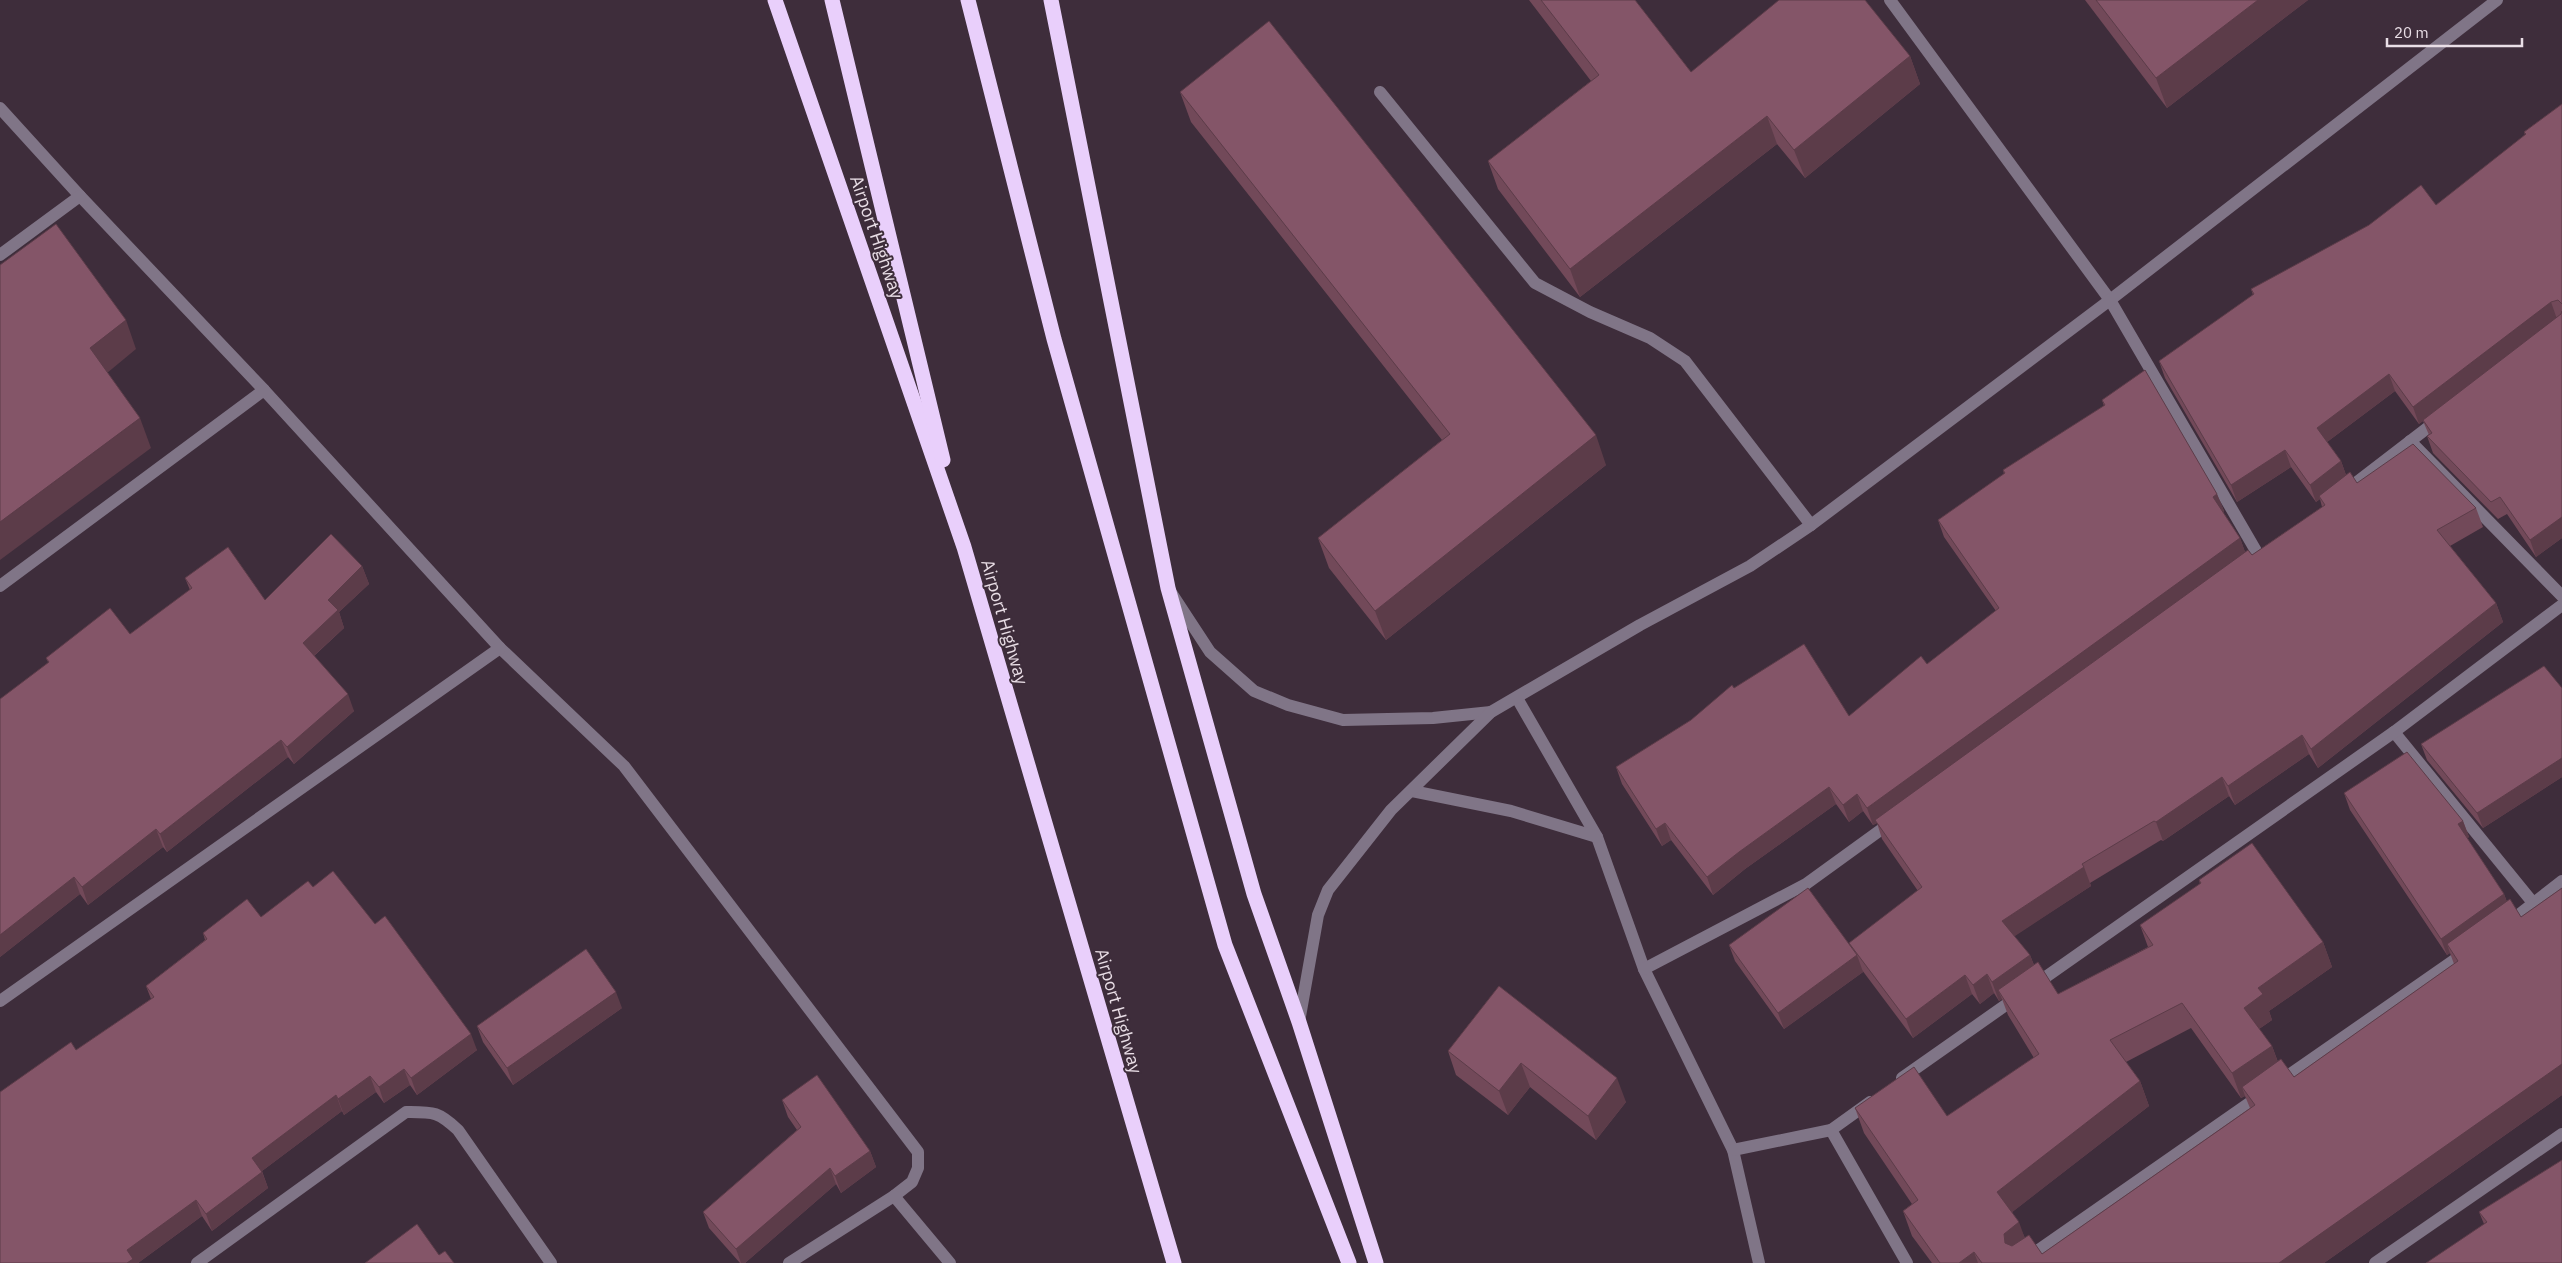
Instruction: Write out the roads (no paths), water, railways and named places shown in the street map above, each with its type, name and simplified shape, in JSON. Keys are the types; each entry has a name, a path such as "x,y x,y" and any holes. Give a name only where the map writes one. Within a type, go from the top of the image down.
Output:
{"highway":[{"name":"Airport Highway","path":"775,0 964,546 1174,1263"},
{"path":"832,0 964,546"},
{"path":"968,0 1054,339 1225,945 1349,1263"},
{"path":"1051,0 1168,588 1251,885 1299,1022 1376,1263"}],"street":[{"path":"1890,0 2110,300 2259,556"},
{"path":"1299,1022 1318,915 1328,890 1391,810 1491,712 1640,625 1750,566 1811,525 2110,300 2496,0"},
{"path":"1380,92 1536,283 1590,312 1650,338 1685,361 1811,525"},
{"path":"0,108 80,196 264,390 500,648 624,766 918,1152 918,1168 912,1182 894,1196 789,1263"},
{"path":"0,254 80,196"},
{"path":"0,586 264,390"},
{"path":"2335,498 2449,411"},
{"path":"2410,440 2562,596"},
{"path":"1168,588 1210,652 1254,691 1288,705 1343,720 1433,718 1491,712"},
{"path":"1893,1085 2394,732 2562,605"},
{"path":"0,1001 500,648"},
{"path":"1517,698 1597,837 1644,969 1733,1150 1759,1263"},
{"path":"2394,732 2534,904"},
{"path":"1412,790 1511,811 1597,837"},
{"path":"1644,969 1806,884 1903,814"},
{"path":"2494,933 2562,881"},
{"path":"2020,1263 2477,944"},
{"path":"1733,1150 1831,1130 1877,1096"},
{"path":"197,1263 406,1112 444,1116 458,1130 551,1263"},
{"path":"1831,1130 1907,1263"},
{"path":"2374,1263 2562,1134"},
{"path":"894,1196 950,1263"}]}
